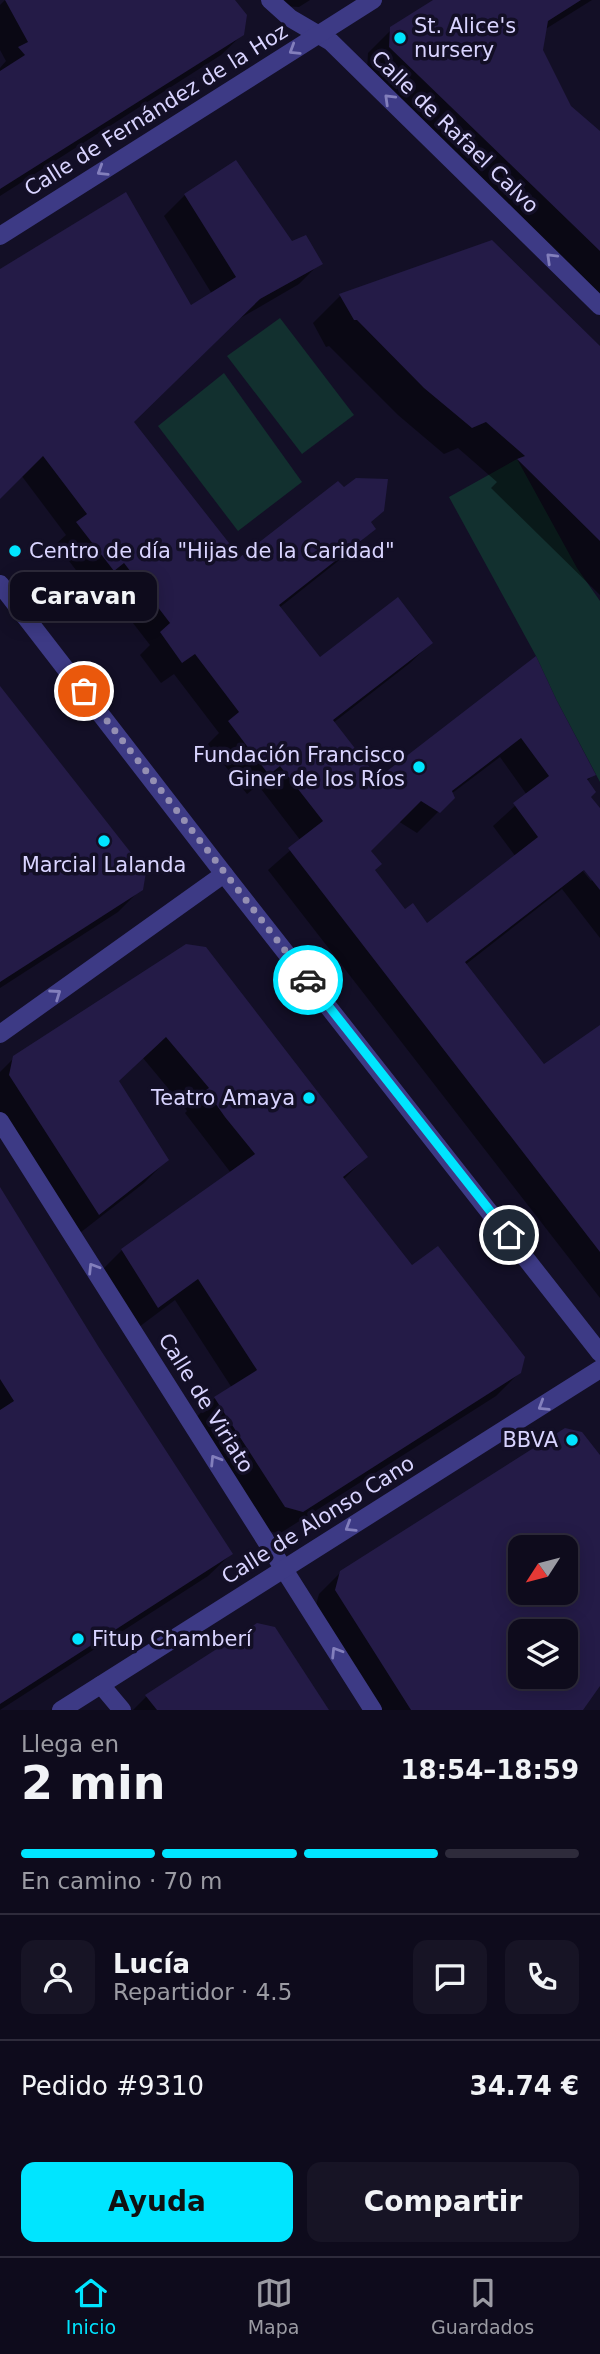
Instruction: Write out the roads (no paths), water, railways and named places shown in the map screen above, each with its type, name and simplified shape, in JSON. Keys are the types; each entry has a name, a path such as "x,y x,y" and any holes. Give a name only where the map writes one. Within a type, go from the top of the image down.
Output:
{"street":[{"name":"Calle de Rafael Calvo","path":"270,0 290,18 331,42 600,306"},
{"name":"Calle de Fernández de la Hoz","path":"0,236 373,0"},
{"path":"0,584 600,1353"},
{"path":"0,1034 224,874"},
{"name":"Calle de Viriato","path":"0,1121 373,1710"},
{"name":"Calle de Alonso Cano","path":"61,1710 600,1369"},
{"path":"101,1685 122,1710"}],"place":[{"name":"St. Alice's nursery","path":"400,38"},
{"name":"Centro de día \"Hijas de la Caridad\"","path":"15,551"},
{"name":"Caravan","path":"84,691"},
{"name":"Fundación Francisco Giner de los Ríos","path":"419,767"},
{"name":"Marcial Lalanda","path":"104,841"},
{"name":"Teatro Amaya","path":"309,1098"},
{"name":"BBVA","path":"572,1440"},
{"name":"Fitup Chamberí","path":"78,1639"}]}
